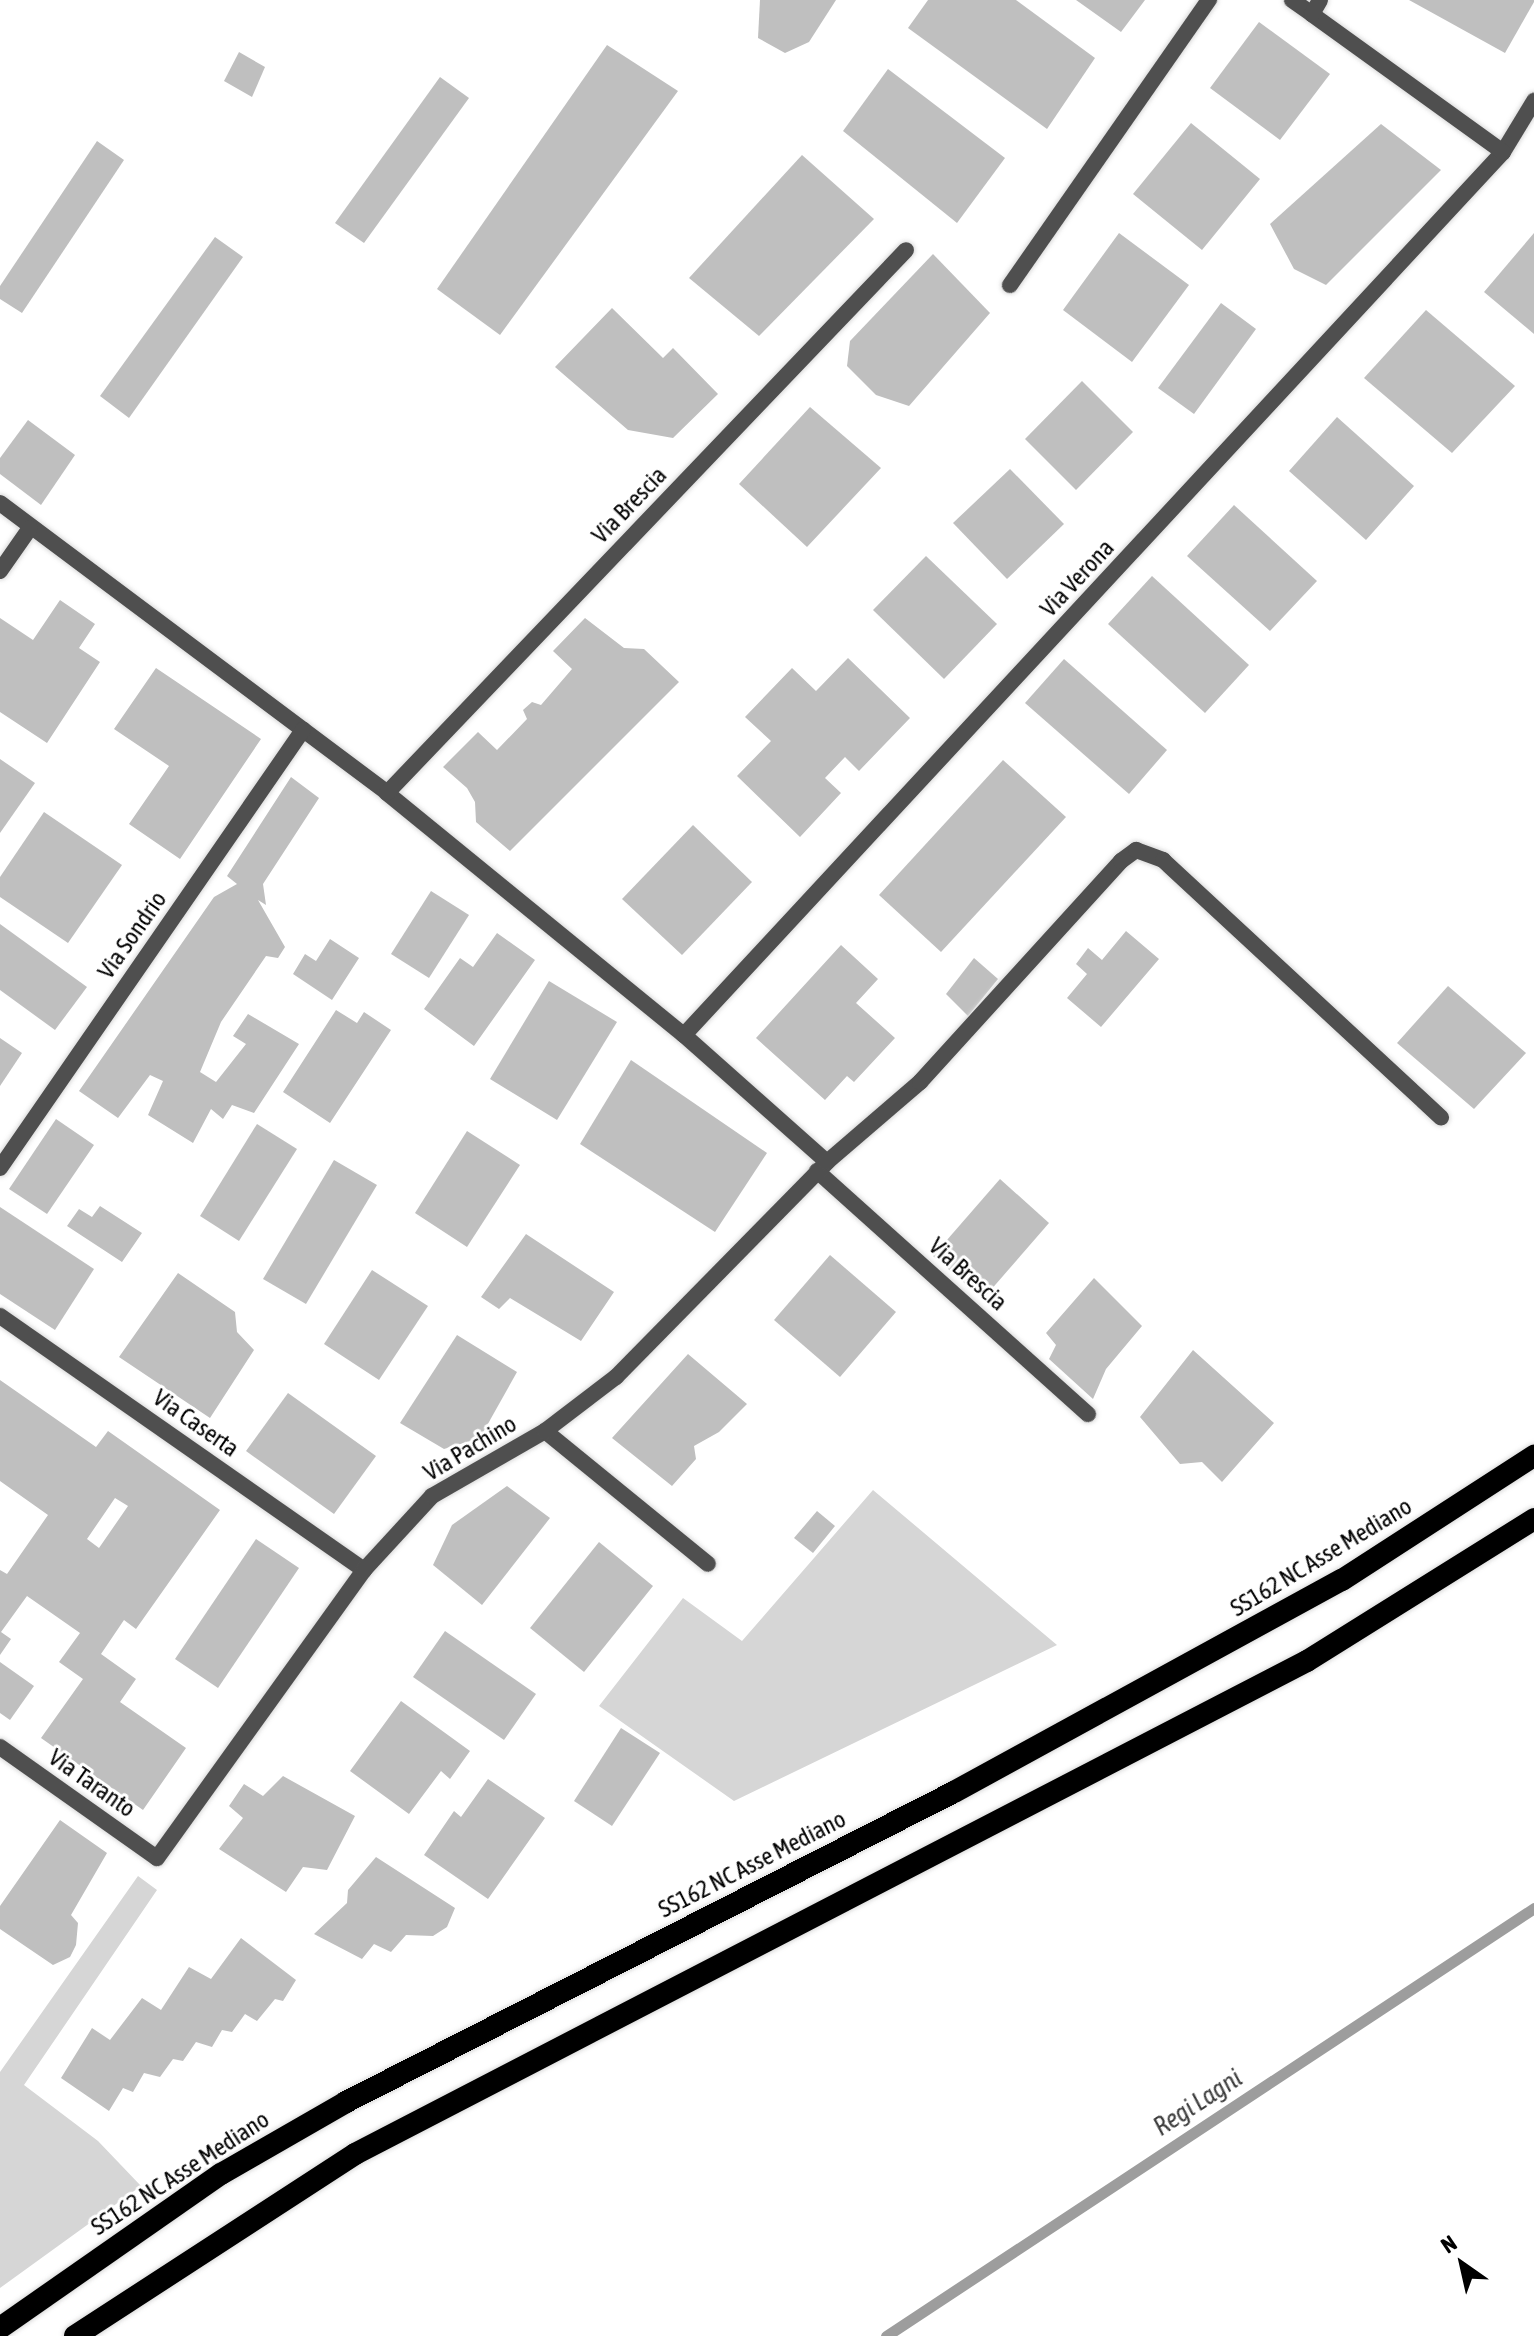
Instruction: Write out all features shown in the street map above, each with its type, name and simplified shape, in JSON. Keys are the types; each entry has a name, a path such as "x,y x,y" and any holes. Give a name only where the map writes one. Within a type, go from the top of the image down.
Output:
{"highway":[{"name":"SS162 NC Asse Mediano","path":"0,2328 221,2174 346,2102 968,1784 1342,1580 1534,1456"},
{"path":"75,2336 355,2154 1307,1661 1534,1519"}],"street":[{"path":"1010,285 1209,0"},
{"path":"1292,0 1316,7 1503,152"},
{"name":"Via Verona","path":"684,1035 1503,152 1534,101"},
{"name":"Via Brescia","path":"387,793 906,250"},
{"name":"Via Brescia","path":"0,503 387,793 684,1035 1088,1414"},
{"path":"0,571 30,528"},
{"name":"Via Sondrio","path":"0,1168 303,730"},
{"name":"Via Pachino","path":"157,1858 364,1570 432,1496 545,1431 616,1377 822,1166 920,1082 1121,861 1136,850 1163,860 1441,1117"},
{"name":"Via Caserta","path":"0,1316 364,1570"},
{"path":"545,1431 708,1564"},
{"name":"Via Taranto","path":"0,1747 157,1858"}],"shaded area":[{"path":"873,1490 1057,1645 734,1801 599,1706 683,1598 742,1641"},
{"path":"138,1876 157,1890 24,2085 98,2141 141,2186 0,2288 0,2072"}],"building":[{"path":"760,0 836,0 809,42 785,53 758,38"},
{"path":"928,0 1016,0 1095,58 1047,129 908,28"},
{"path":"1076,0 1145,0 1121,32"},
{"path":"1409,0 1534,0 1534,2 1505,53"},
{"path":"1259,22 1330,74 1280,140 1210,88"},
{"path":"607,45 678,91 500,335 437,289"},
{"path":"239,52 265,67 252,97 224,81"},
{"path":"888,69 1005,158 957,223 843,131"},
{"path":"440,77 469,98 364,243 335,223"},
{"path":"1191,123 1260,179 1202,250 1133,194"},
{"path":"1381,124 1441,170 1326,285 1294,269 1270,224"},
{"path":"97,141 124,160 22,313 0,299 0,286"},
{"path":"802,155 874,219 759,336 689,278"},
{"path":"1119,233 1189,285 1132,362 1063,310"},
{"path":"1534,233 1534,334 1484,292"},
{"path":"215,237 243,257 129,418 100,396"},
{"path":"933,254 990,313 909,406 876,395 847,366 850,341"},
{"path":"1221,303 1256,329 1194,414 1158,388"},
{"path":"612,308 663,358 673,348 718,394 673,438 628,430 555,367"},
{"path":"1426,310 1515,386 1452,453 1364,378"},
{"path":"1082,381 1133,432 1076,490 1025,439"},
{"path":"810,407 881,468 807,547 739,484"},
{"path":"1337,417 1414,486 1366,540 1289,471"},
{"path":"28,420 75,455 41,505 0,474 0,458"},
{"path":"1010,469 1064,524 1007,579 953,523"},
{"path":"1234,505 1317,581 1270,631 1187,556"},
{"path":"926,556 997,624 944,679 873,610"},
{"path":"1152,576 1249,665 1205,713 1108,624"},
{"path":"60,600 95,624 79,648 100,662 47,743 0,712 0,618 33,640"},
{"path":"585,618 624,648 644,649 679,682 510,851 476,822 475,802 467,788 443,767 478,732 497,750 527,719 523,710 532,702 541,705 572,669 553,651"},
{"path":"848,658 910,718 859,771 845,757 825,778 841,793 800,837 737,776 771,741 745,717 792,668 816,691"},
{"path":"1064,659 1167,750 1129,794 1025,703"},
{"path":"156,668 261,739 180,859 129,824 169,766 114,729"},
{"path":"0,759 35,783 0,833"},
{"path":"1003,760 1066,817 941,952 879,895"},
{"path":"291,777 319,798 263,884 266,905 258,900 285,947 278,958 266,956 221,1022 200,1072 216,1082 246,1044 233,1036 248,1014 299,1044 254,1113 232,1105 223,1119 211,1109 193,1143 148,1115 163,1081 150,1075 118,1118 79,1091 214,897 237,884 227,876"},
{"path":"44,812 122,865 68,943 0,897 0,877"},
{"path":"693,825 752,882 682,955 622,899"},
{"path":"431,891 469,915 429,978 391,954"},
{"path":"0,924 87,987 55,1030 0,990"},
{"path":"1126,931 1159,959 1101,1027 1067,998 1087,974 1076,964 1088,948 1102,960"},
{"path":"497,933 535,960 474,1046 424,1009 460,958 473,967"},
{"path":"330,939 359,958 332,1000 293,974 305,954 316,961"},
{"path":"841,945 878,979 856,1003 895,1038 854,1082 847,1076 825,1100 756,1038"},
{"path":"974,958 998,979 968,1016 946,994"},
{"path":"549,981 617,1022 557,1120 490,1079"},
{"path":"1448,986 1526,1053 1474,1109 1397,1043"},
{"path":"336,1010 357,1023 364,1012 391,1030 330,1123 283,1092"},
{"path":"0,1038 22,1053 0,1086"},
{"path":"631,1060 767,1153 715,1232 580,1144"},
{"path":"56,1119 94,1145 47,1214 9,1189"},
{"path":"257,1124 297,1149 239,1241 200,1216"},
{"path":"467,1131 520,1165 467,1247 415,1213"},
{"path":"334,1160 377,1185 306,1304 263,1279"},
{"path":"1000,1179 1049,1223 983,1299 933,1256"},
{"path":"100,1206 142,1233 122,1262 67,1226 79,1209 92,1217"},
{"path":"0,1207 94,1269 55,1330 0,1294"},
{"path":"526,1234 614,1292 581,1341 510,1298 499,1309 481,1297"},
{"path":"830,1255 896,1312 840,1377 774,1320"},
{"path":"372,1270 428,1306 379,1380 324,1344"},
{"path":"178,1273 235,1312 237,1332 254,1350 210,1418 119,1357"},
{"path":"1094,1278 1142,1326 1106,1369 1093,1399 1049,1359 1056,1345 1046,1333"},
{"path":"457,1335 517,1372 480,1438 444,1449 400,1423"},
{"path":"1193,1350 1274,1423 1222,1482 1202,1462 1180,1464 1140,1417"},
{"path":"688,1354 747,1404 719,1432 694,1446 696,1459 672,1486 612,1438"},
{"path":"0,1380 96,1447 108,1431 220,1510 136,1629 124,1620 101,1654 136,1679 120,1702 186,1748 143,1810 41,1738 83,1679 59,1662 80,1633 27,1596 1,1632 11,1639 0,1655 0,1570 7,1574 48,1515 0,1481","holes":["115,1498 128,1506 99,1548 87,1539"]},
{"path":"288,1393 376,1456 334,1514 246,1451"},
{"path":"507,1486 550,1518 482,1605 433,1565 452,1525"},
{"path":"817,1511 835,1526 813,1553 794,1538"},
{"path":"256,1539 299,1568 218,1688 175,1659"},
{"path":"599,1542 653,1586 584,1672 530,1628"},
{"path":"445,1631 536,1694 504,1740 413,1677"},
{"path":"0,1662 34,1686 10,1720 0,1713"},
{"path":"401,1701 470,1751 450,1779 441,1771 409,1814 350,1771"},
{"path":"621,1728 660,1753 612,1826 574,1801"},
{"path":"283,1776 355,1816 327,1870 303,1867 286,1892 219,1849 243,1818 229,1806 244,1784 263,1796"},
{"path":"488,1779 545,1818 488,1899 424,1855 454,1811 461,1817"},
{"path":"60,1820 107,1853 71,1915 78,1923 76,1945 70,1957 53,1965 0,1929 0,1906"},
{"path":"376,1857 455,1908 447,1927 433,1936 406,1935 391,1952 374,1944 362,1959 314,1934 347,1903 348,1890"},
{"path":"241,1938 296,1980 283,2001 275,1999 257,2021 245,2014 232,2032 222,2030 212,2047 196,2042 183,2061 173,2059 160,2077 144,2073 133,2092 123,2088 109,2111 61,2078 92,2028 110,2040 142,1998 161,2010 189,1967 211,1979"}],"waterway":[{"name":"Regi Lagni","path":"886,2336 1534,1908"}]}
